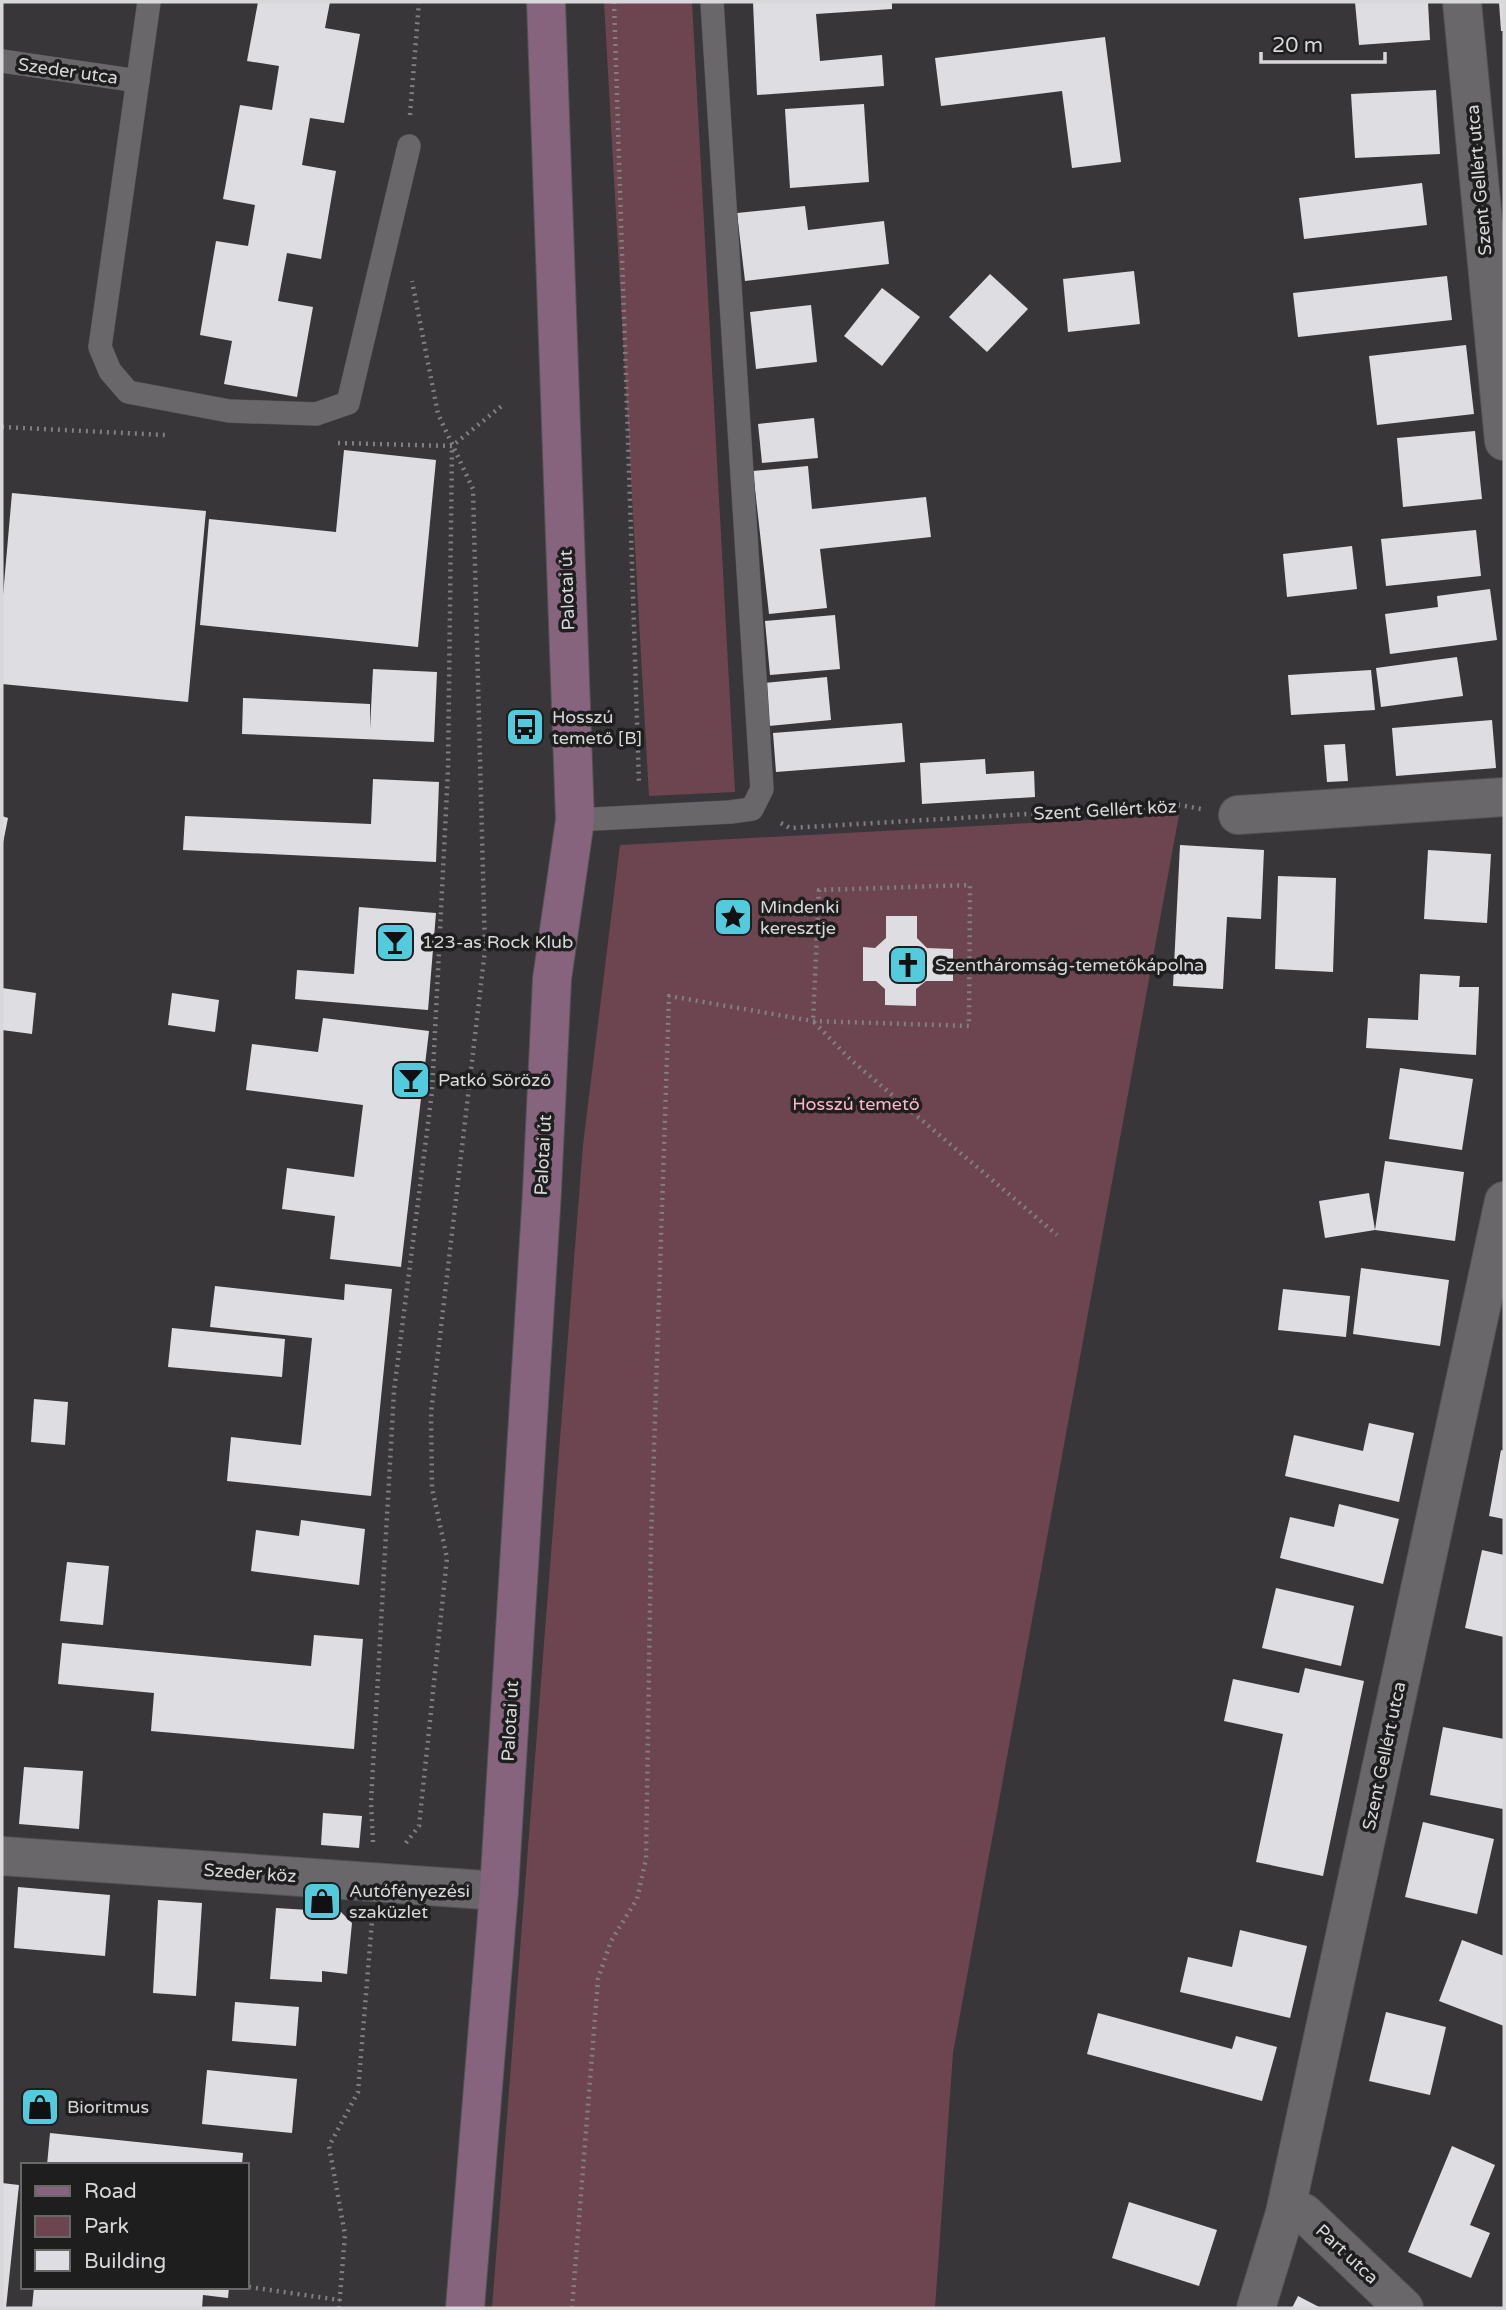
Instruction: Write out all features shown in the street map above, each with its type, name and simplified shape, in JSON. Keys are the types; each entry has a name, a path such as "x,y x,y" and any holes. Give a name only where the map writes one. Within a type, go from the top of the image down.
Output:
{"main road":[{"name":"Palotai út","path":"465,2308 499,1891 542,1191 552,979 575,820 546,2"}],"street":[{"name":"Szent Gellért utca","path":"1462,2 1504,441"},
{"path":"1238,815 1504,797"},
{"name":"Szent Gellért utca","path":"1256,2308 1284,2213 1504,1201"},
{"name":"Szeder köz","path":"2,1856 499,1891"},
{"name":"Part utca","path":"1284,2213 1304,2213 1404,2308"}],"lane":[{"name":"Szeder utca","path":"2,61 138,81 149,2"},
{"path":"575,820 752,809 762,789 712,2"},
{"path":"138,81 100,346 110,371 128,392 229,411 316,414 348,403 409,146"}],"path":[{"path":"614,2 640,817"},
{"path":"452,446 504,404"},
{"path":"339,2308 345,2235 330,2146 358,2092 375,1882 371,1802 394,1391 432,1092 448,770 452,446"},
{"path":"375,1882 419,1826 447,1558 432,1488 431,1413 485,950 473,489 452,446"},
{"name":"Szent Gellért köz","path":"752,809 790,828 1180,805 1238,815"},
{"path":"572,2308 598,1979 611,1941 636,1899 646,1859 650,1541 669,996 813,1021 969,1026 970,884 819,890 813,1021 850,1060 1057,1235"},
{"path":"249,2287 340,2300"}],"green space":[{"path":"604,2 692,2 735,792 649,796"},
{"name":"Hosszú temető","path":"1179,815 953,2053 935,2308 492,2308 583,1145 620,845"}],"building":[{"path":"258,2 330,2 325,28 360,34 344,123 310,118 302,165 336,171 321,259 287,253 278,301 313,307 297,397 224,384 232,341 200,335 216,241 248,246 255,205 223,199 240,105 272,110 279,66 247,61"},
{"path":"753,2 892,2 892,9 816,14 820,61 882,55 884,86 757,95"},
{"path":"1355,2 1428,2 1430,40 1359,45"},
{"path":"1499,2 1504,2 1504,31 1501,31"},
{"path":"1105,37 1121,162 1072,168 1062,91 941,106 935,58"},
{"path":"1436,90 1440,154 1355,158 1351,94"},
{"path":"864,104 869,182 790,188 785,109"},
{"path":"1422,183 1427,225 1304,239 1299,198"},
{"path":"805,206 808,230 884,221 889,264 745,281 737,213"},
{"path":"1134,271 1140,324 1068,332 1063,279"},
{"path":"990,274 1028,309 987,352 949,317"},
{"path":"1447,276 1452,320 1298,337 1293,293"},
{"path":"882,288 920,317 882,366 844,336"},
{"path":"811,305 817,362 756,369 750,312"},
{"path":"1466,345 1474,414 1377,425 1369,356"},
{"path":"814,418 818,458 762,463 758,424"},
{"path":"1475,431 1482,499 1403,507 1397,438"},
{"path":"344,450 436,460 418,647 200,625 209,519 336,532"},
{"path":"808,466 812,509 926,497 931,537 820,549 827,608 769,614 753,471"},
{"path":"12,493 206,511 188,702 2,684 2,607"},
{"path":"1476,530 1481,576 1386,586 1381,539"},
{"path":"1352,546 1357,589 1287,597 1283,554"},
{"path":"1490,589 1497,640 1390,654 1385,614 1438,607 1437,596"},
{"path":"835,615 840,669 770,675 765,621"},
{"path":"1457,657 1463,696 1381,707 1376,668"},
{"path":"373,669 437,672 434,742 242,734 243,698 370,704 370,729"},
{"path":"1371,670 1375,710 1291,715 1288,675"},
{"path":"827,677 831,720 769,726 764,683"},
{"path":"1492,720 1496,768 1396,776 1392,728"},
{"path":"902,723 905,762 776,772 773,733"},
{"path":"1345,744 1348,781 1327,782 1324,745"},
{"path":"985,759 986,774 1034,771 1035,797 922,804 920,763"},
{"path":"373,779 439,782 436,862 183,850 185,816 371,824"},
{"path":"2,816 8,818 3,843 2,842"},
{"path":"1180,845 1264,850 1261,919 1227,917 1223,989 1173,986"},
{"path":"1428,850 1491,854 1487,923 1424,919"},
{"path":"1278,876 1336,878 1333,972 1275,969"},
{"name":"123-as Rock Klub","path":"359,907 436,913 428,1010 295,999 297,970 354,974"},
{"name":"Szentháromság-temetőkápolna","path":"886,916 917,916 917,938 927,948 953,949 953,981 926,981 916,989 916,1006 885,1005 885,989 876,981 863,981 863,947 875,948 886,938"},
{"path":"1420,974 1460,976 1459,987 1479,987 1476,1055 1366,1048 1368,1018 1418,1020"},
{"path":"2,988 36,993 32,1034 2,1030"},
{"path":"172,993 219,1000 215,1032 168,1025"},
{"path":"323,1018 429,1031 401,1267 330,1259 335,1216 282,1209 287,1168 354,1177 363,1105 246,1090 252,1044 318,1052"},
{"path":"1400,1068 1473,1079 1462,1150 1389,1139"},
{"path":"1385,1161 1464,1172 1455,1241 1375,1230"},
{"path":"1369,1193 1375,1230 1325,1238 1319,1201"},
{"path":"1361,1268 1449,1280 1440,1346 1353,1334"},
{"path":"345,1284 392,1289 371,1496 227,1481 231,1437 301,1445 312,1338 210,1327 215,1286 344,1300"},
{"path":"1283,1289 1350,1296 1346,1337 1278,1330"},
{"path":"172,1328 285,1339 282,1377 168,1367"},
{"path":"34,1399 68,1402 65,1445 31,1442"},
{"path":"1369,1423 1414,1433 1399,1502 1285,1476 1294,1435 1363,1451"},
{"path":"1501,1450 1504,1451 1504,1519 1489,1516"},
{"path":"1339,1504 1399,1519 1383,1584 1280,1558 1290,1517 1334,1527"},
{"path":"301,1520 365,1529 359,1585 251,1571 256,1530 299,1536"},
{"path":"1482,1550 1504,1555 1504,1637 1465,1628"},
{"path":"67,1562 109,1566 103,1625 60,1621"},
{"path":"1276,1588 1354,1606 1341,1666 1262,1648"},
{"path":"314,1635 363,1639 354,1749 151,1731 154,1693 58,1684 62,1643 311,1666"},
{"path":"1305,1668 1364,1681 1323,1876 1256,1862 1283,1734 1224,1721 1233,1679 1299,1693"},
{"path":"1443,1727 1504,1739 1503,1809 1430,1795"},
{"path":"24,1767 83,1771 79,1829 19,1824"},
{"path":"323,1813 362,1816 359,1848 321,1845"},
{"path":"1423,1822 1494,1839 1477,1914 1405,1897"},
{"path":"18,1887 110,1895 105,1956 14,1948"},
{"path":"158,1900 202,1903 196,1996 153,1993"},
{"path":"276,1908 341,1912 352,1923 347,1974 322,1971 322,1982 270,1979"},
{"path":"1240,1930 1307,1946 1290,2018 1180,1992 1188,1957 1232,1967"},
{"path":"1462,1940 1504,1956 1504,2026 1439,2001"},
{"path":"235,2002 299,2007 296,2046 232,2041"},
{"path":"1386,2012 1446,2027 1430,2095 1369,2081"},
{"path":"1098,2013 1232,2049 1236,2036 1277,2047 1262,2101 1087,2054"},
{"path":"207,2070 297,2079 292,2133 202,2124"},
{"path":"50,2133 243,2153 242,2163 47,2163"},
{"path":"1452,2146 1495,2165 1470,2225 1490,2233 1471,2278 1408,2252"},
{"path":"2,2183 19,2185 6,2308 2,2308"},
{"path":"1129,2202 1217,2230 1199,2286 1112,2258"},
{"path":"34,2289 229,2289 228,2298 203,2295 202,2308 32,2308"},
{"path":"1298,2296 1321,2308 1292,2308"}],"place":[{"name":"Hosszú temető [B]","path":"525,727"},
{"name":"Mindenki keresztje","path":"733,917"},
{"name":"123-as Rock Klub","path":"395,942"},
{"name":"Szentháromság-temetőkápolna","path":"908,965"},
{"name":"Patkó Söröző","path":"411,1080"},
{"name":"Autófényezési szaküzlet","path":"322,1901"},
{"name":"Bioritmus","path":"40,2107"}]}
